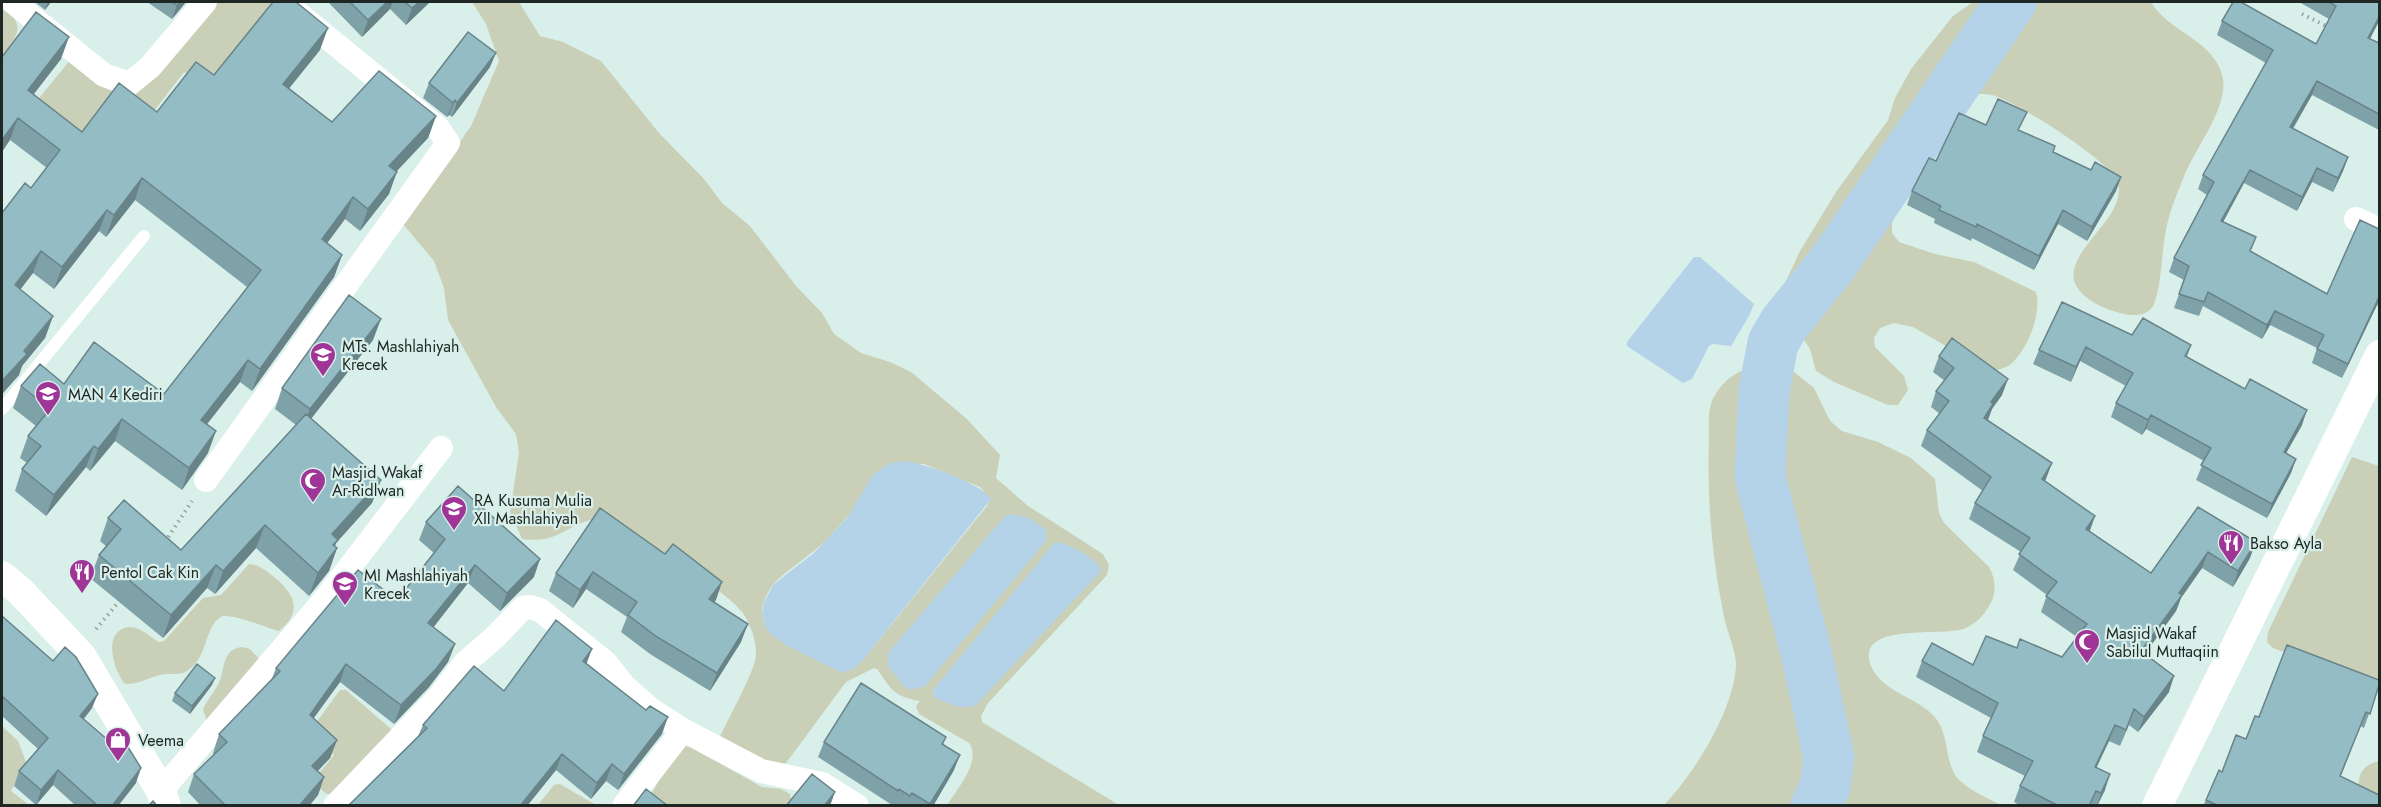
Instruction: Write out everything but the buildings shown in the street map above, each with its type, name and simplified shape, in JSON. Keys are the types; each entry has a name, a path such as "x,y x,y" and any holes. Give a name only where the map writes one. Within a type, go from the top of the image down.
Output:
{"street":[{"path":"14,2 104,75 129,84 150,67 205,2"},
{"path":"206,480 448,143 438,128 284,2"},
{"path":"2356,219 2379,230"},
{"path":"2157,806 2379,355"},
{"path":"2,576 77,652 102,688 163,798 326,598 441,448"},
{"path":"335,806 440,696 465,663 523,608 530,607 540,610 605,662 624,686 650,709 683,730 768,773 822,784 857,806"},
{"path":"624,806 683,730"}],"lane":[{"path":"2,409 144,236"}],"path":[{"path":"2302,14 2332,29"},
{"path":"162,547 206,480"},
{"path":"77,652 129,590"}],"green space":[{"path":"211,2 271,2 272,4 212,84 184,72 144,124 75,143 31,108 71,59 120,91"},
{"path":"472,2 519,2 540,36 563,42 601,61 659,133 704,179 722,203 750,226 796,286 822,313 834,334 861,353 890,362 911,372 967,419 1000,455 996,478 1028,506 1103,554 1109,565 1107,575 988,703 981,716 982,722 1119,805 947,805 967,775 972,758 969,743 919,714 916,706 920,701 899,695 874,668 846,682 786,763 774,767 719,739 746,684 756,655 754,638 748,622 731,600 695,575 594,519 553,537 522,539 510,512 519,453 516,434 496,407 448,320 444,288 434,261 403,224 471,126 499,61 486,24","holes":["890,463 924,464 980,487 990,499 987,506 863,660 853,669 784,643 771,632 763,620 763,604 773,585 829,537 856,507 875,476","1055,543 933,696 934,689"]},
{"path":"1973,2 2151,2 2169,22 2211,55 2219,66 2223,79 2223,91 2209,130 2188,168 2171,211 2156,299 2149,311 2138,315 2107,309 2083,295 2074,280 2076,264 2084,249 2109,217 2117,200 2118,184 2112,174 2083,148 2063,134 2007,101 1992,95 1977,94 1970,95 1958,103 1917,165 1892,223 1892,233 1899,242 1935,254 1974,262 2036,292 2035,320 2023,349 2010,365 1998,370 1977,364 1913,327 1894,323 1880,328 1874,338 1875,347 1904,376 1908,390 1898,405 1888,405 1834,382 1816,371 1810,349 1780,303 1779,296 1800,251 1836,192 1888,120 1895,98 1911,69 1953,16"},
{"path":"2,3 14,18 17,30 13,41 2,57"},
{"path":"1773,365 1794,372 1814,388 1830,421 1842,431 1878,442 1911,458 1935,479 1939,513 1944,523 1989,567 1994,582 1993,596 1984,613 1973,624 1955,631 1888,636 1876,642 1869,652 1871,666 1883,682 1918,703 1939,722 1950,764 1956,777 1974,791 2001,805 1664,805 1688,776 1710,740 1728,702 1734,683 1735,654 1720,598 1711,530 1709,422 1711,405 1720,387 1733,376 1747,369"},
{"path":"2352,457 2379,466 2379,687 2273,648 2267,642 2268,632"},
{"path":"249,564 268,572 291,596 294,609 292,616 279,631 240,618 221,617 211,628 202,653 191,668 183,673 163,674 125,684 117,670 112,652 115,635 120,630 133,627 159,642 164,641 203,598 221,595"},
{"path":"236,648 250,649 262,662 208,724 203,710 218,684 228,655"},
{"path":"340,690 346,690 391,729 391,733 333,794 327,794 315,785 316,777 334,755 312,735 313,727"},
{"path":"2,726 18,741 26,762 11,791 29,805 2,805"},
{"path":"680,745 690,747 762,787 781,789 790,794 791,799 786,806 644,806"},
{"path":"2379,761 2379,805 2359,788 2359,778 2370,764"},
{"path":"560,784 596,805 538,805 554,785"}],"water":[{"path":"1694,257 1700,257 1754,304 1731,346 1713,344 1709,346 1692,379 1683,383 1627,346 1627,342"},
{"path":"905,461 938,470 965,481 991,499 863,660 853,669 842,673 786,645 772,635 765,627 762,614 764,602 774,584 814,553 847,518 873,475 890,463"},
{"path":"1012,514 1029,518 1046,530 1046,541 925,686 910,690 902,684 888,666 888,653 1005,516"},
{"path":"1055,542 1067,545 1086,555 1101,568 1100,572 976,705 960,707 933,696 934,689"}],"waterway":[{"path":"1816,806 1825,787 1829,757 1806,652 1760,477 1764,391 1773,343 1784,324 1833,263 2011,2"}],"place":[{"name":"MTs. Mashlahiyah Krecek","path":"323,378"},
{"name":"MAN 4 Kediri","path":"48,417"},
{"name":"Masjid Wakaf Ar-Ridlwan","path":"313,504"},
{"name":"RA Kusuma Mulia XII Mashlahiyah","path":"454,532"},
{"name":"Bakso Ayla","path":"2231,566"},
{"name":"Pentol Cak Kin","path":"82,595"},
{"name":"MI Mashlahiyah Krecek","path":"345,607"},
{"name":"Masjid Wakaf Sabilul Muttaqiin","path":"2087,665"},
{"name":"Veema","path":"118,763"}]}
